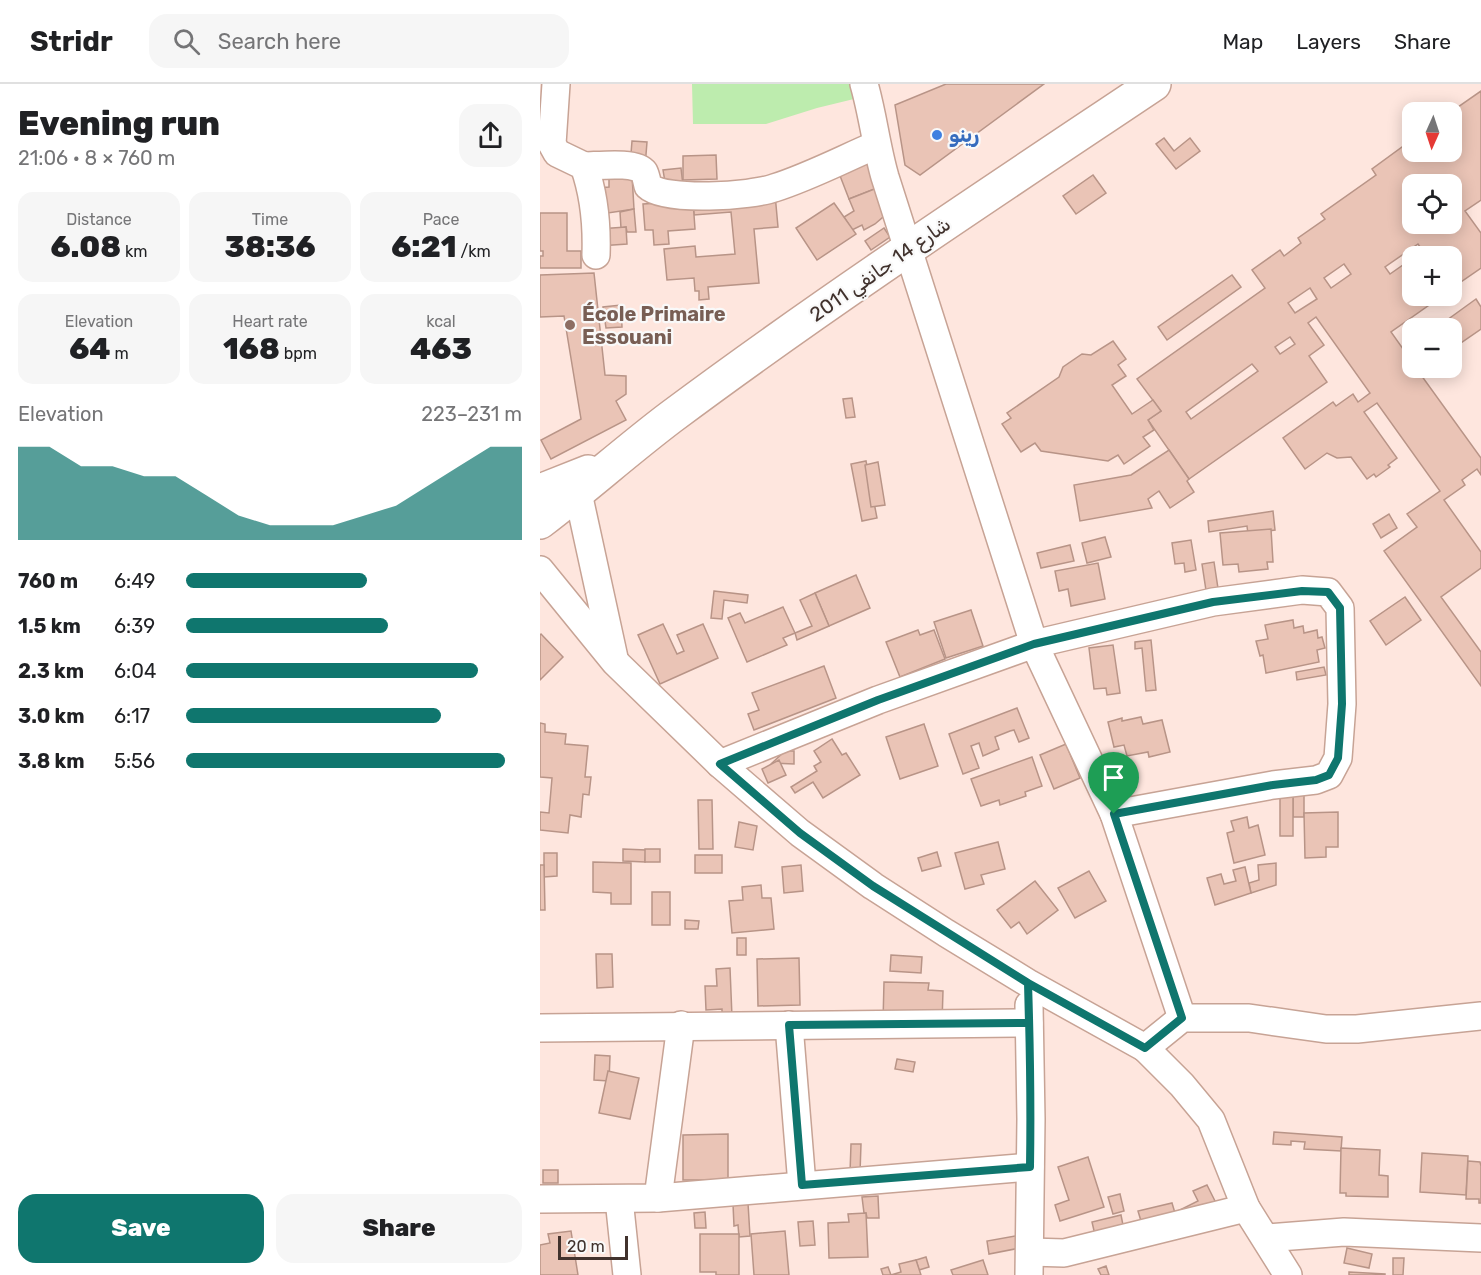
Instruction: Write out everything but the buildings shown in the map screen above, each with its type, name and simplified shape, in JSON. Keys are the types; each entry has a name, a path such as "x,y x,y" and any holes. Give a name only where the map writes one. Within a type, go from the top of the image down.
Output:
{"main road":[{"name":"شارع 14 جانفي 2011","path":"540,522 672,417 907,249 1154,84"},
{"name":"شارع 14 جانفي 2011","path":"540,491 612,463"}],"street":[{"path":"864,84 872,113 876,145 907,249 1034,644 1114,814 1182,1018"},
{"path":"551,97 552,144 557,153 584,166 638,167 644,173 648,186 659,193 709,196 771,189 876,145"},
{"path":"584,166 591,192 596,255"},
{"path":"578,494 615,662"},
{"path":"540,570 615,662 720,764 800,833 873,886 1028,983 1145,1048 1182,1085 1211,1120 1246,1208 1288,1275"},
{"path":"720,764 878,700 1034,644 1213,602 1302,591 1328,592 1340,608 1342,704 1338,758 1329,775 1316,780 1273,785 1114,814"},
{"path":"1028,983 1029,1263 1071,1264 1246,1208"},
{"path":"1145,1048 1182,1018 1249,1018 1326,1029 1357,1029 1481,1016"},
{"path":"540,1028 1029,1023"},
{"path":"658,1198 681,1025"},
{"path":"789,1025 802,1185"},
{"path":"540,1199 658,1198 1030,1167"},
{"path":"619,1199 627,1275"},
{"path":"1266,1238 1344,1232 1481,1238"}],"green space":[{"path":"692,84 856,84 858,98 766,124 693,124"}],"place":[{"name":"رينو","path":"937,135"},
{"name":"École Primaire Essouani","path":"570,325"}],"route":[{"path":"1114,814 1182,1018 1145,1048 1028,983 1029,1023 789,1025 802,1185 1030,1167 1031,1119 1029,1023 1028,983 873,886 800,833 720,764 878,700 1034,644 1213,602 1302,591 1328,592 1340,608 1342,704 1338,758 1329,775 1316,780 1273,785 1114,814"}]}
